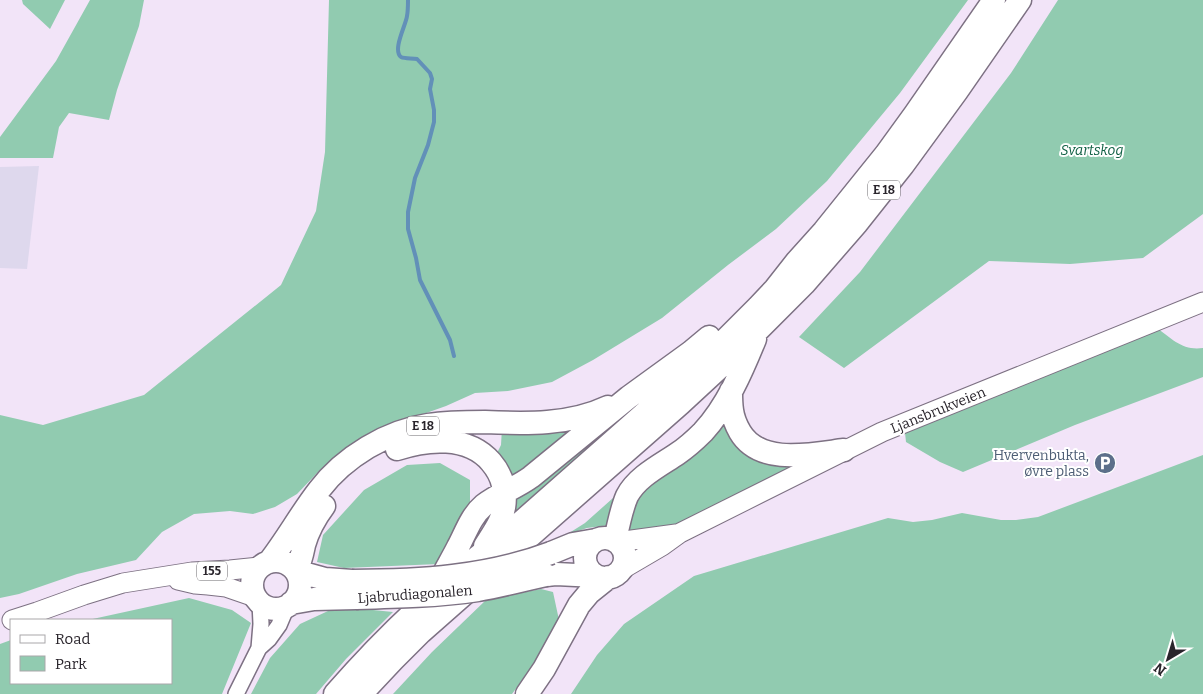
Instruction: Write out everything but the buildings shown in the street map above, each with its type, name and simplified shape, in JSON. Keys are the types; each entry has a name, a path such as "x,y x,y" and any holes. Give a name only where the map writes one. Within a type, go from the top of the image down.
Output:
{"highway":[{"name":"E 18","path":"336,694 380,646 435,593 480,554 510,532 704,360 752,314 830,224 886,154 994,0"},
{"name":"E 18","path":"361,694 442,613 681,403 760,329 804,284 881,193 931,128 1020,0"},
{"name":"E 18","path":"435,593 446,567 475,514 484,505 531,477 629,397 698,346 797,260"},
{"name":"E 18","path":"609,541 628,495 645,475 692,443 715,418 731,391 760,329"},
{"path":"731,391 732,410 736,426 742,436 761,450 773,454 799,455 844,450"},
{"name":"E 18","path":"257,600 252,586 254,576 284,541 319,489 353,458 386,438 426,425 466,422 530,423 562,421 583,416 629,397"},
{"name":"E 18","path":"289,605 299,592 299,578 296,571 302,560 309,530 323,506 356,472 394,449 412,444 444,441 468,446 486,457 498,470 505,493 503,509 499,523 480,554"},
{"name":"E 18","path":"609,541 622,547 625,559 609,575 588,569 585,552 591,543 609,541"},
{"name":"Ljabrudiagonalen","path":"296,571 354,589 409,597 462,592 511,584 548,564 573,544 609,541"},
{"path":"264,564 276,560 284,562 296,571"},
{"name":"Ljabrudiagonalen","path":"548,564 556,574 609,575"},
{"path":"527,694 544,669 579,604 609,575"},
{"name":"Ljabrudiagonalen","path":"289,605 354,589"},
{"path":"257,600 264,606 276,609 289,605"}],"main road":[{"name":"Ljansbrukveien","path":"609,575 662,546 680,533 844,450 904,423 1203,302"},
{"name":"Ljansbrukveien","path":"609,541 680,533"},
{"name":"155","path":"15,619 104,588 145,579 192,572 230,570 264,564"},
{"name":"155","path":"165,577 195,584 226,587 257,600"}],"street":[{"path":"257,600 261,624 259,648"},
{"path":"236,694 259,648 269,639 279,625 289,605"}],"shaded area":[{"path":"39,166 27,269 0,268 0,167"}],"green space":[{"path":"22,0 65,0 50,29 23,4"},
{"path":"90,0 144,0 139,26 109,120 69,113 59,127 53,158 0,158 0,137 56,61"},
{"path":"329,0 968,0 900,93 827,181 776,229 662,318 593,360 552,382 508,391 475,393 446,406 384,428 349,447 320,470 297,494 275,507 253,514 230,511 194,514 162,532 136,560 77,574 19,594 0,598 0,415 43,425 144,395 281,285 316,211 325,152"},
{"name":"Svartskog","path":"1058,0 1203,0 1203,214 1143,258 1070,264 989,261 844,368 799,337 860,272 1011,73"},
{"path":"1157,328 1184,346 1203,348 1203,377 1075,425 963,472 940,462 906,442 905,433"},
{"path":"649,394 508,527 511,496"},
{"path":"587,421 510,485 497,453 501,445 502,428"},
{"path":"718,423 730,423 802,462 685,524 629,535 626,525 632,499"},
{"path":"1203,455 1203,694 571,694 597,655 624,624 694,576 888,518 913,522 962,513 1001,520 1038,517"},
{"path":"440,463 470,480 470,503 457,533 439,564 344,568 317,562 323,535 364,490 407,465"},
{"path":"622,490 610,525 587,528 566,535 585,523"},
{"path":"541,589 553,592 559,620 548,645 512,694 393,694 432,652 486,600"},
{"path":"189,598 232,610 251,623 222,694 0,694 0,644 10,640 10,684 172,684 172,619 93,619"},
{"path":"353,608 393,612 346,659 316,694 251,694 270,658 300,624 328,611"}],"waterway":[{"path":"408,0 407,16 399,43 399,54 403,58 417,59 430,73 432,79 430,89 434,110 434,122 428,145 415,178 408,212 408,229 420,280 450,340 454,356"}],"place":[{"name":"Hvervenbukta, øvre plass","path":"1105,463"}]}
